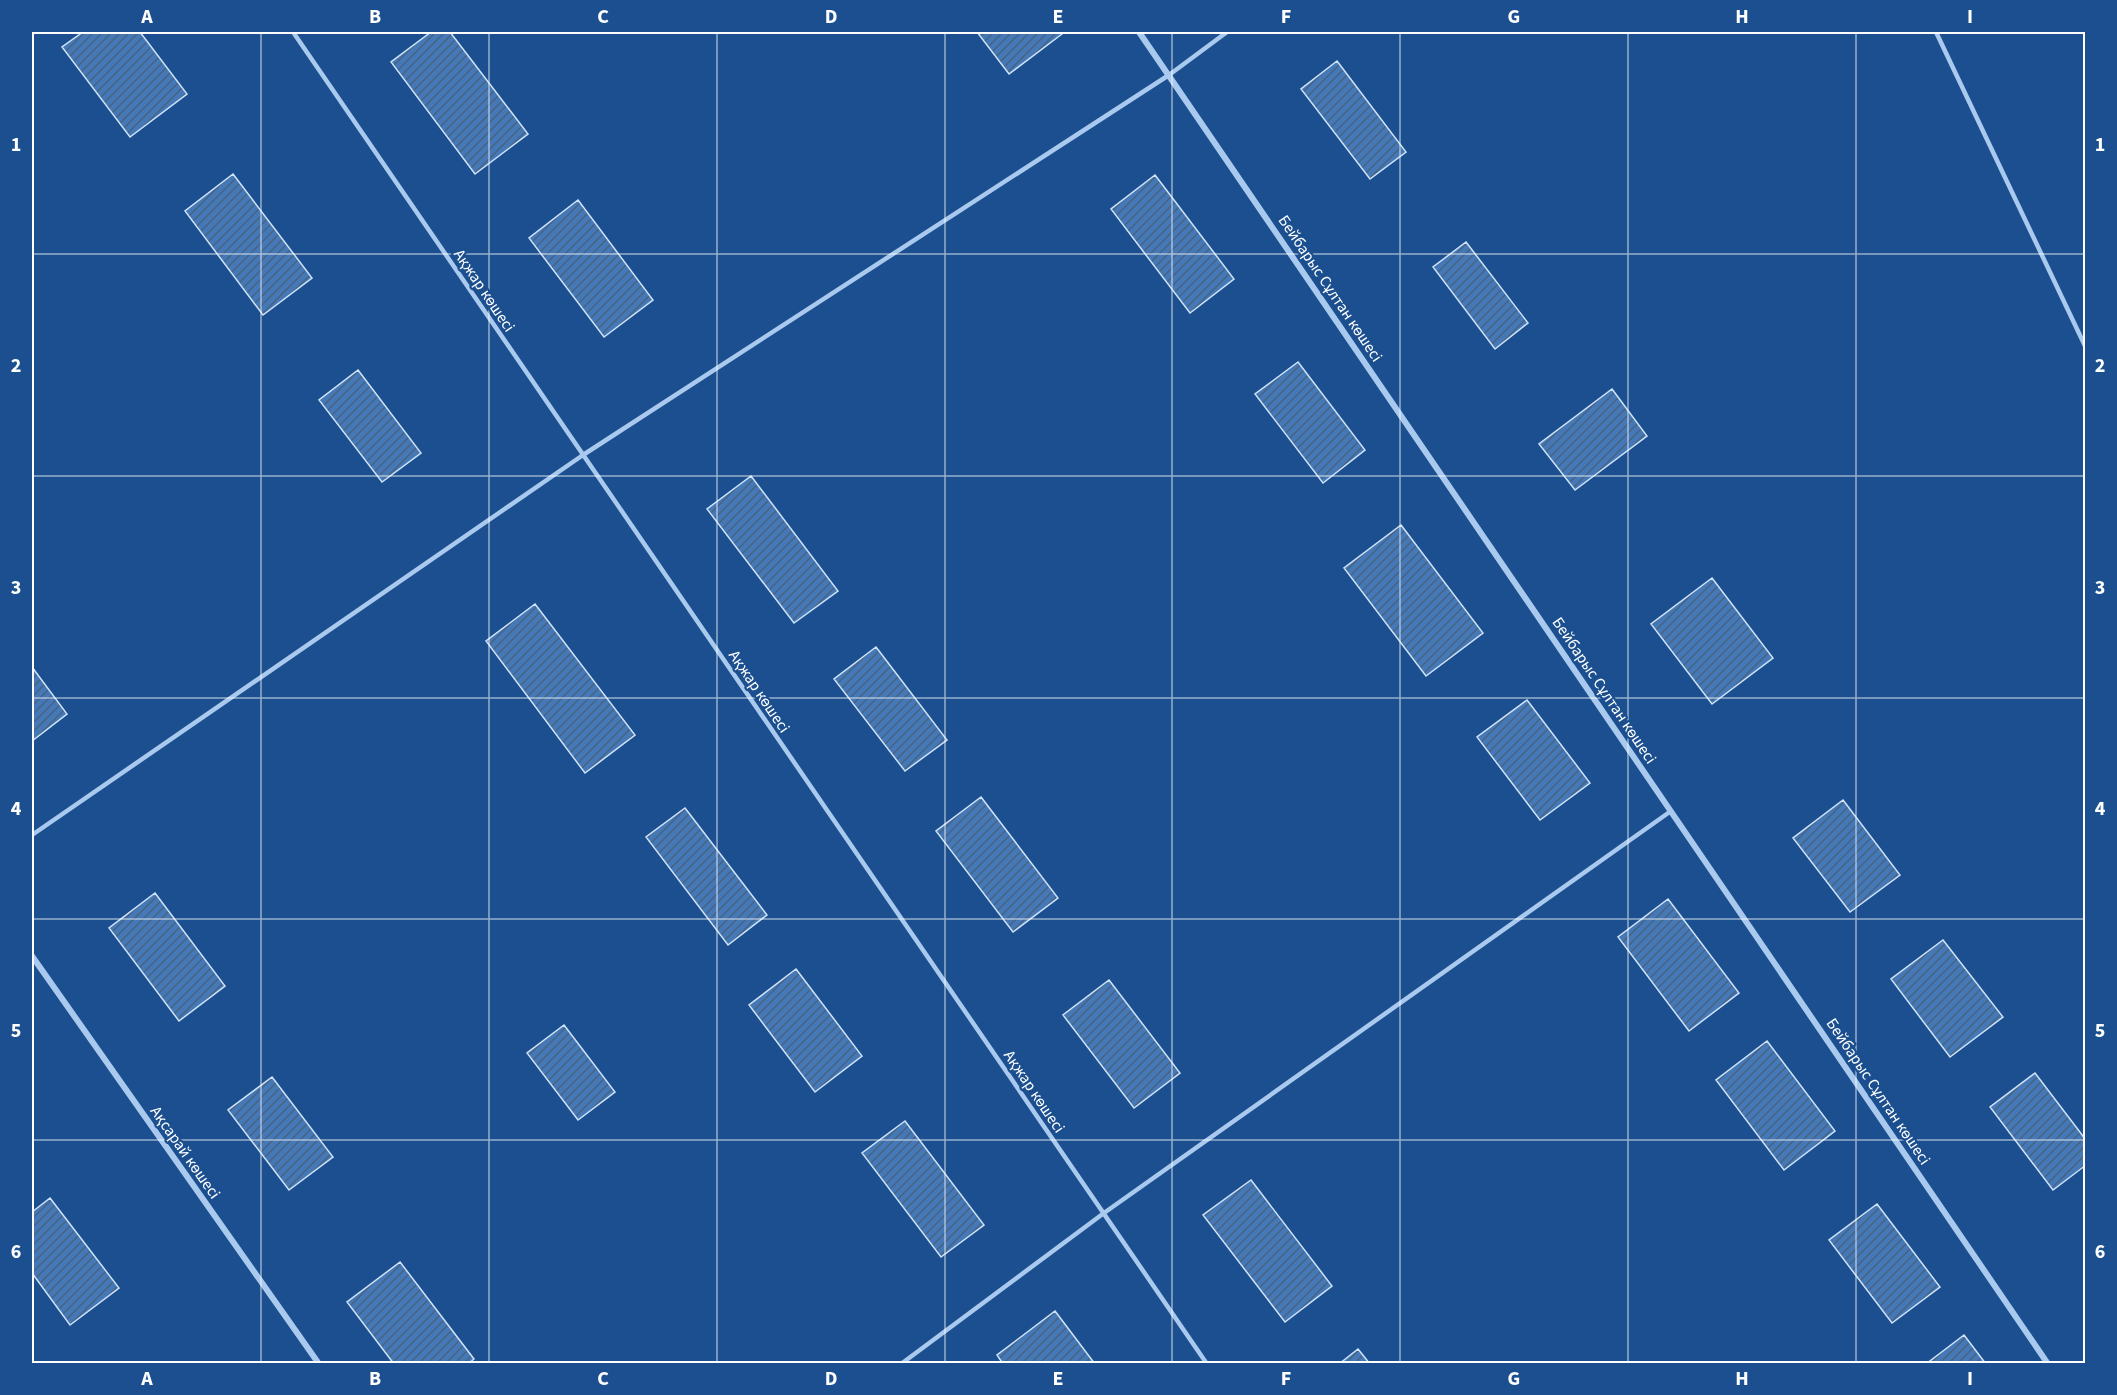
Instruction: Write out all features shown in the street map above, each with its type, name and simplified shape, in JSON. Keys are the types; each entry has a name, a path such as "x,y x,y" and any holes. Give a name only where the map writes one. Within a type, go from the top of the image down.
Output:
{"street":[{"name":"Бейбарыс Сұлтан көшесі","path":"1139,32 2048,1364"},
{"name":"Ақсарай көшесі","path":"32,956 319,1364"}],"lane":[{"name":"Ақжар көшесі","path":"293,32 1207,1364"},
{"path":"32,835 583,455 1169,75 1227,32"},
{"path":"1936,32 2085,348"},
{"path":"901,1364 1104,1213 1671,811"}],"building":[{"path":"83,32 140,32 187,94 130,137 62,47"},
{"path":"431,32 450,32 528,134 475,174 391,62"},
{"path":"977,32 1060,32 1062,34 1009,74"},
{"path":"1337,61 1406,152 1370,179 1301,89"},
{"path":"233,174 312,278 263,315 185,211"},
{"path":"1155,175 1234,279 1190,313 1111,209"},
{"path":"578,200 653,300 604,337 529,238"},
{"path":"1466,242 1528,323 1495,349 1433,267"},
{"path":"1298,362 1365,450 1323,483 1255,394"},
{"path":"358,370 421,453 382,482 319,400"},
{"path":"1612,389 1647,436 1575,490 1539,444"},
{"path":"751,476 838,591 794,623 707,509"},
{"path":"1401,525 1483,633 1426,676 1344,568"},
{"path":"1712,578 1773,658 1712,704 1651,624"},
{"path":"535,604 635,735 585,773 486,641"},
{"path":"876,647 947,740 905,771 834,679"},
{"path":"32,667 67,714 32,741"},
{"path":"1527,700 1590,783 1540,820 1477,737"},
{"path":"981,797 1058,898 1013,932 936,831"},
{"path":"1843,800 1900,875 1850,912 1793,838"},
{"path":"685,808 767,915 728,945 646,837"},
{"path":"155,893 225,986 179,1021 109,928"},
{"path":"1668,899 1739,993 1689,1031 1618,937"},
{"path":"1943,940 2003,1017 1950,1057 1891,979"},
{"path":"796,969 862,1056 815,1092 749,1005"},
{"path":"1109,980 1180,1073 1134,1108 1063,1015"},
{"path":"564,1025 615,1092 578,1120 527,1053"},
{"path":"1767,1041 1835,1131 1784,1170 1716,1080"},
{"path":"2035,1073 2086,1140 2086,1165 2053,1190 1990,1107"},
{"path":"272,1077 333,1157 289,1190 228,1110"},
{"path":"905,1121 984,1225 941,1257 862,1153"},
{"path":"1251,1180 1332,1286 1285,1322 1203,1215"},
{"path":"50,1198 119,1288 70,1325 32,1273 32,1212"},
{"path":"1877,1204 1940,1287 1892,1323 1829,1240"},
{"path":"400,1262 474,1359 468,1364 394,1364 347,1302"},
{"path":"1055,1311 1095,1364 1003,1364 997,1355"},
{"path":"1964,1335 1986,1364 1926,1364"},
{"path":"1358,1349 1370,1364 1339,1364"}]}
